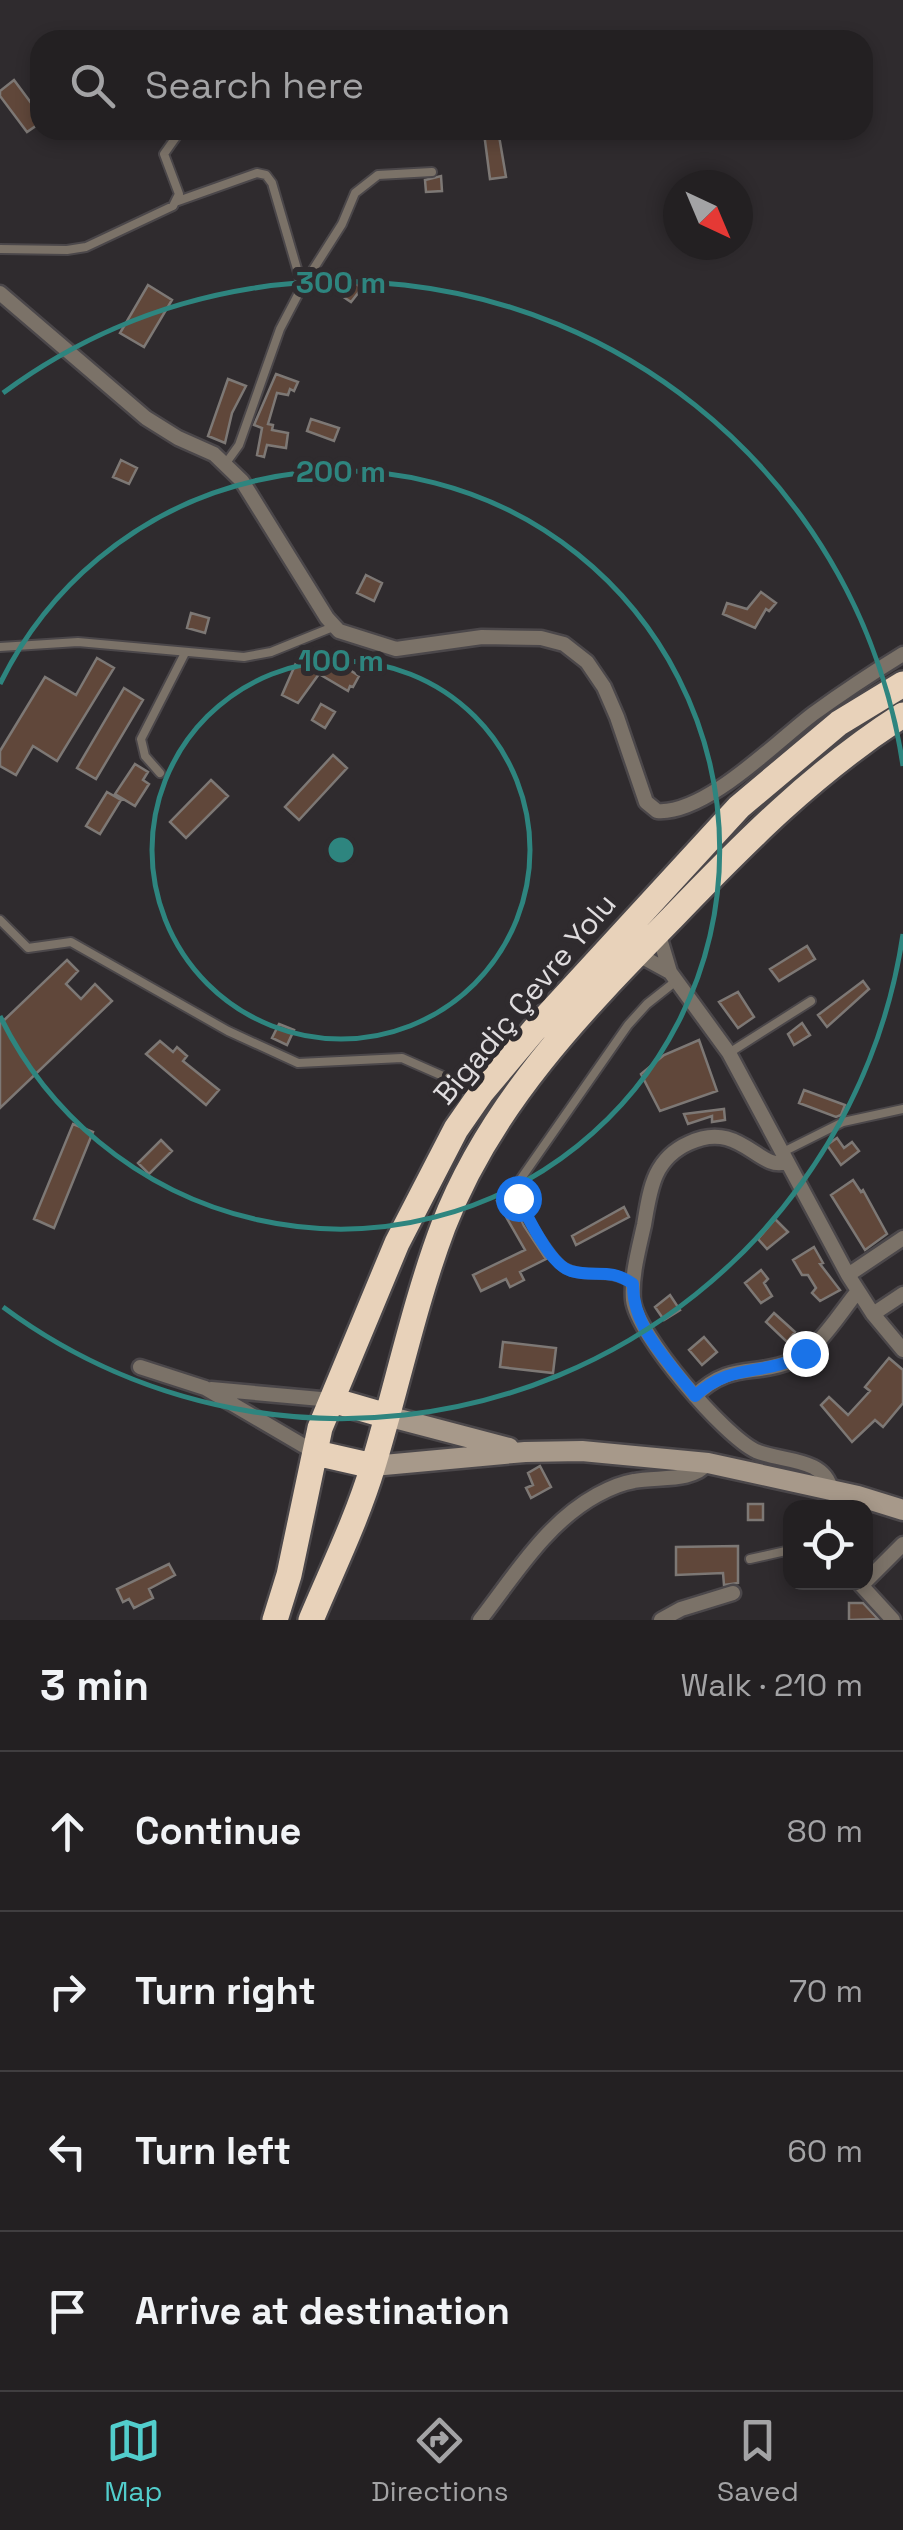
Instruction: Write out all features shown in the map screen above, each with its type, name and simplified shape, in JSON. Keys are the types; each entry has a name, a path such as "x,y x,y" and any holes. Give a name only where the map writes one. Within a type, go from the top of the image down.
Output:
{"highway":[{"name":"Bigadiç Çevre Yolu","path":"275,1620 289,1575 320,1428 398,1243 456,1129 534,1030 739,807 839,723 903,684"},
{"name":"Bigadiç Çevre Yolu","path":"311,1620 373,1466 444,1226 473,1163 504,1110 554,1044 637,954 779,812 866,738 903,715"},
{"path":"332,1400 387,1416"},
{"path":"316,1453 373,1466"}],"main road":[{"path":"387,1416 526,1452"},
{"path":"373,1466 526,1452 582,1451 708,1463 903,1510"}],"street":[{"path":"0,293 146,418 226,463 333,626 346,634 396,648 482,637 542,638 564,644 587,662 604,687 646,802 664,812 714,790 843,692 903,654"},
{"path":"658,932 673,976 730,1054 848,1276 903,1350"},
{"path":"637,954 673,976"},
{"path":"783,1158 772,1164 725,1136 704,1138 674,1152 652,1178 633,1299 640,1321 716,1420 744,1444 764,1454 818,1468 827,1477 831,1490"},
{"path":"848,1276 903,1238"},
{"path":"695,1396 731,1372 797,1358 818,1340 858,1291"},
{"path":"873,1314 903,1294"},
{"path":"140,1367 205,1388 316,1453"},
{"path":"205,1388 332,1400"},
{"path":"480,1620 546,1534 572,1511 616,1486 692,1474 708,1463"},
{"path":"873,1573 903,1544"},
{"path":"868,1590 893,1620"},
{"path":"661,1620 732,1592"}],"lane":[{"path":"174,140 164,154 178,201"},
{"path":"226,463 239,445 272,347 360,186 384,174 432,172"},
{"path":"0,249 86,247 178,201 257,174 266,175 272,183 302,287"},
{"path":"0,647 78,642 232,658 259,655 333,626"},
{"path":"160,773 144,756 141,739 184,652"},
{"path":"0,920 28,948 71,942 228,1032 298,1063 402,1058 481,1093"},
{"path":"633,1284 607,1272 571,1271 558,1264 521,1204 517,1188 628,1025 673,976"},
{"path":"730,1054 811,1001"},
{"path":"783,1158 843,1122 903,1109"},
{"path":"750,1559 783,1552"}],"building":[{"path":"14,80 30,102 30,130 27,132 0,91"},
{"path":"485,140 500,140 506,177 490,179"},
{"path":"441,176 442,191 426,192 425,180"},
{"path":"353,282 362,288 351,302 342,296"},
{"path":"148,285 172,300 144,347 120,333"},
{"path":"276,374 298,382 288,395 277,393 268,424 273,425 272,430 288,433 286,448 267,445 264,457 257,455 262,428 254,425"},
{"path":"228,379 246,386 232,413 225,443 208,436"},
{"path":"311,419 339,428 334,441 307,431"},
{"path":"121,460 137,468 129,484 113,477"},
{"path":"366,575 382,583 374,601 357,593"},
{"path":"761,592 776,603 769,611 766,609 755,628 723,614 727,603 747,609"},
{"path":"191,613 209,618 205,633 187,628"},
{"path":"303,647 326,659 328,656 359,676 353,687 348,691 319,674 298,703 282,695"},
{"path":"97,658 114,668 57,761 33,746 16,775 0,766 0,751 45,677 76,695"},
{"path":"124,688 143,700 96,779 77,768"},
{"path":"321,704 335,712 325,728 312,720"},
{"path":"333,755 347,768 299,820 285,807"},
{"path":"135,764 148,772 143,780 149,784 135,806 115,794"},
{"path":"211,780 228,796 186,838 170,822"},
{"path":"107,792 121,800 100,834 86,826"},
{"path":"807,946 815,959 779,981 770,969"},
{"path":"67,960 78,971 66,984 81,999 95,984 112,1001 0,1108 0,1024"},
{"path":"863,981 869,989 827,1027 818,1015"},
{"path":"738,992 754,1017 738,1028 719,1002"},
{"path":"802,1023 810,1035 794,1045 788,1034"},
{"path":"279,1024 294,1030 287,1045 272,1038"},
{"path":"699,1040 717,1091 660,1111 641,1074 664,1055"},
{"path":"160,1041 173,1052 177,1047 187,1056 183,1061 219,1090 206,1105 146,1054"},
{"path":"804,1090 845,1105 841,1115 836,1117 799,1103"},
{"path":"724,1109 725,1120 712,1122 712,1116 688,1124 684,1114"},
{"path":"73,1124 93,1132 54,1228 34,1219"},
{"path":"837,1138 844,1148 852,1142 859,1151 841,1165 827,1145"},
{"path":"161,1140 172,1151 149,1174 138,1163"},
{"path":"853,1180 863,1190 887,1234 865,1250 831,1195"},
{"path":"509,1194 546,1259 520,1272 524,1280 510,1287 506,1279 481,1291 473,1275 525,1250 497,1201"},
{"path":"624,1207 629,1217 576,1245 572,1236"},
{"path":"775,1219 788,1232 767,1249 758,1239"},
{"path":"814,1247 823,1263 820,1264 840,1290 820,1301 812,1293 816,1288 808,1275 802,1275 793,1260"},
{"path":"761,1270 772,1296 761,1303 745,1283"},
{"path":"670,1295 680,1310 664,1320 655,1307"},
{"path":"774,1313 795,1332 787,1342 766,1322"},
{"path":"704,1337 717,1352 702,1365 689,1350"},
{"path":"503,1342 556,1348 553,1373 500,1367"},
{"path":"889,1358 903,1370 903,1403 883,1427 875,1420 852,1442 821,1405 829,1397 848,1415 870,1391 865,1387"},
{"path":"540,1466 551,1487 531,1498 526,1488 533,1485 528,1473"},
{"path":"748,1504 763,1504 763,1520 748,1520"},
{"path":"738,1546 738,1583 724,1585 723,1573 676,1575 676,1547"},
{"path":"169,1564 175,1575 149,1589 153,1598 134,1608 129,1599 123,1602 117,1589"},
{"path":"849,1603 863,1603 878,1619 849,1620"}],"route":[{"path":"518,1198 558,1264 571,1271 607,1272 633,1284 640,1321 695,1396 731,1372 782,1364 805,1353"}]}
